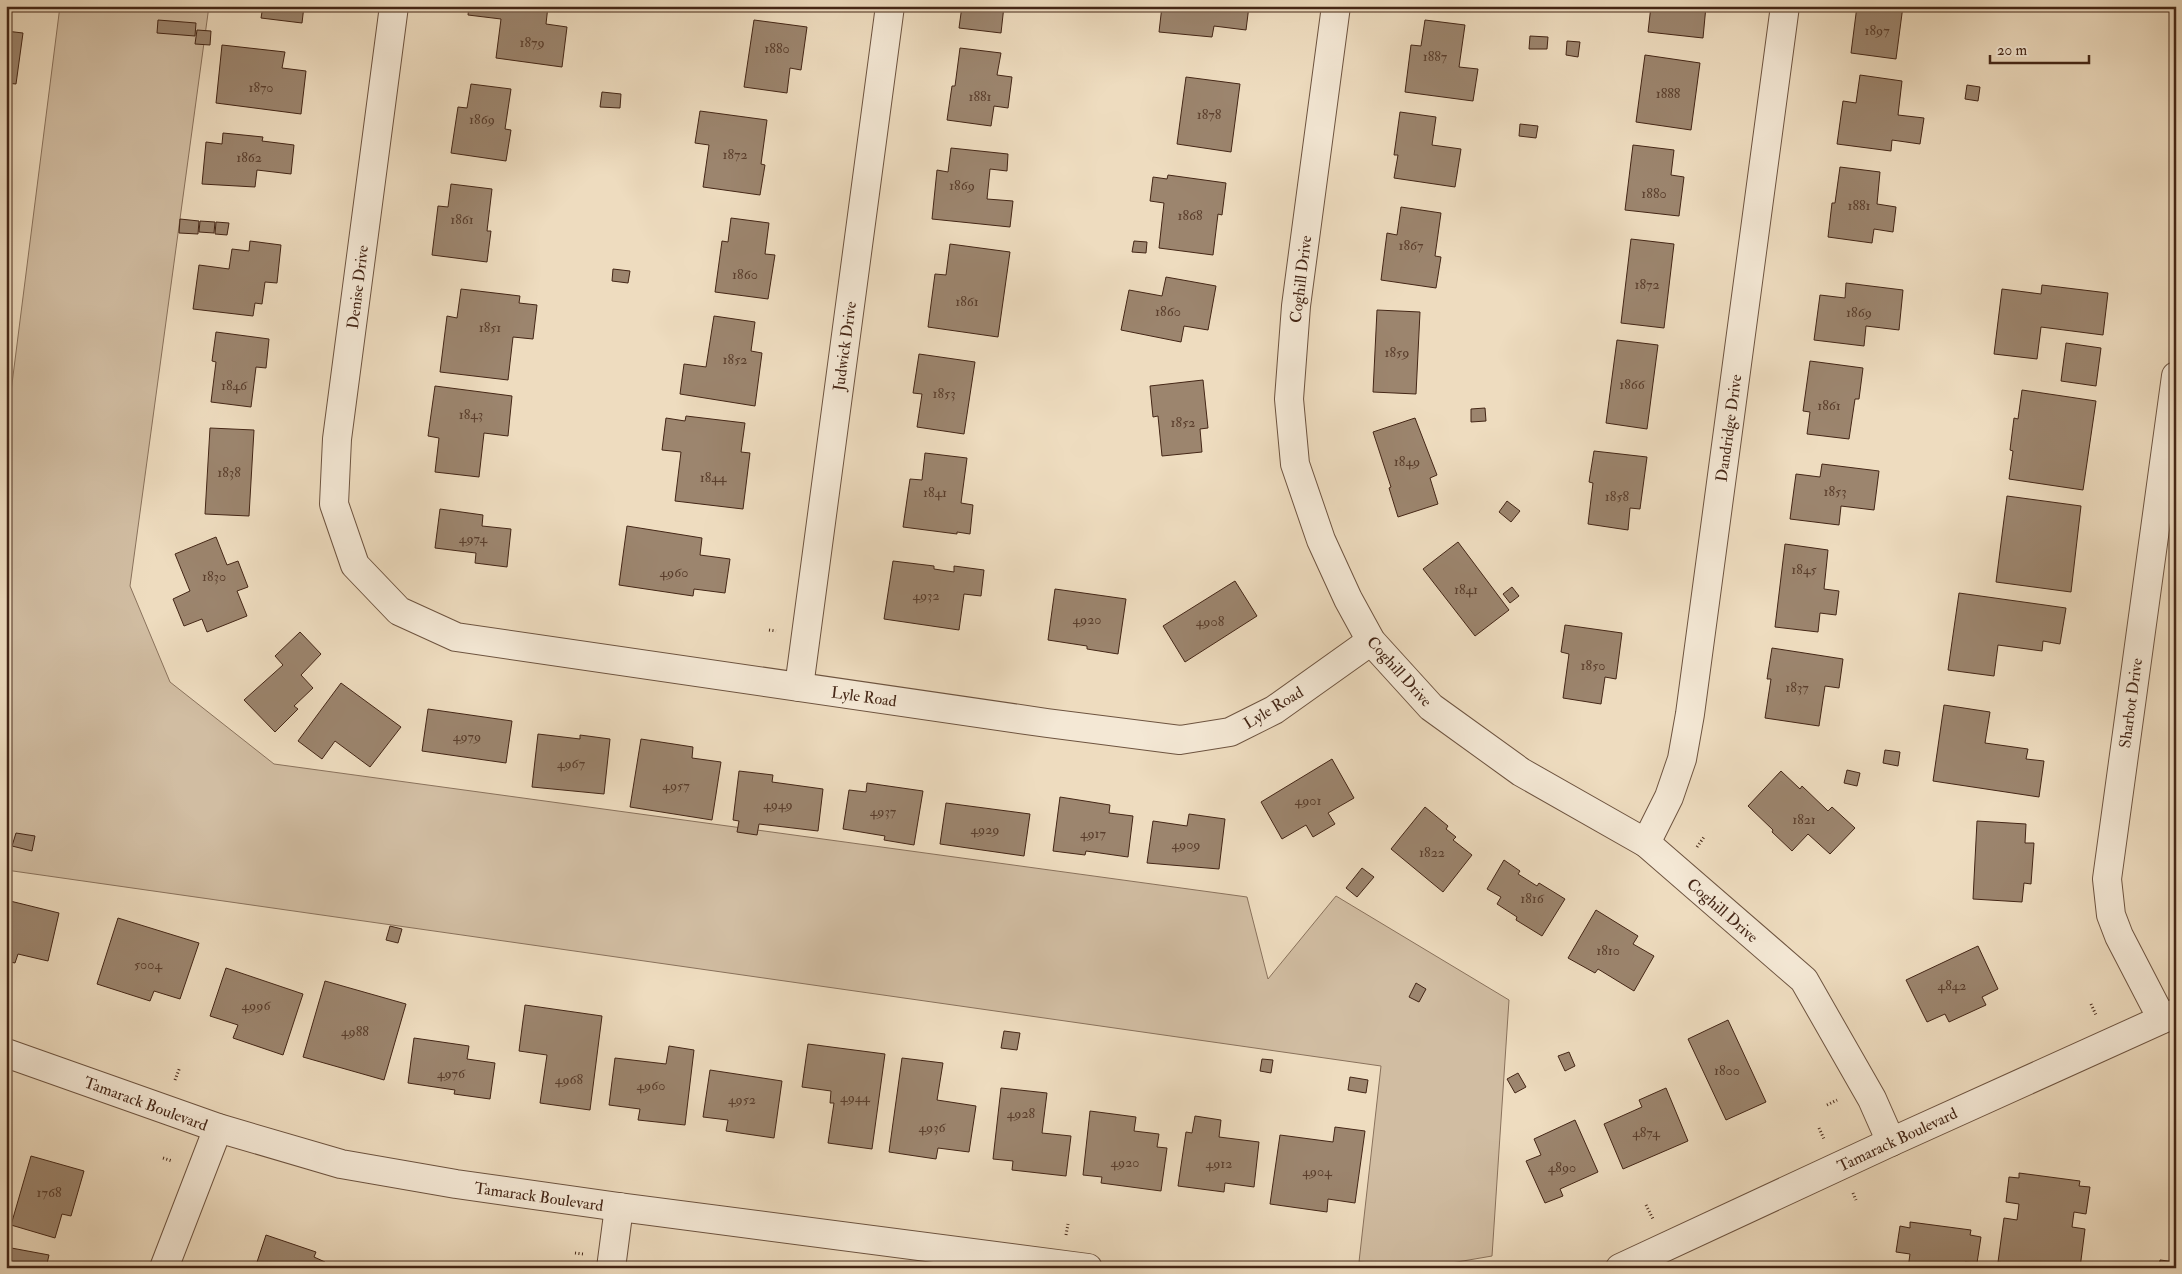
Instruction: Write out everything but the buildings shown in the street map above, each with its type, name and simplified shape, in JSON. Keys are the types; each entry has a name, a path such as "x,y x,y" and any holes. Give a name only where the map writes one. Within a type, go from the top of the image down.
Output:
{"street":[{"name":"Denise Drive","path":"356,565 334,504 337,439 394,6"},
{"name":"Judwick Drive","path":"799,687 890,6"},
{"name":"Coghill Drive","path":"1336,6 1296,306 1289,399 1295,464 1321,540 1348,599 1371,641 1431,707 1521,772 1646,843 1804,980 1872,1099 1891,1142"},
{"name":"Dandridge Drive","path":"1646,843 1669,797 1682,759 1690,714 1785,6"},
{"name":"Sharbot Drive","path":"2169,1016 2118,936 2111,915 2107,879 2176,376"},
{"name":"Lyle Road","path":"356,565 399,611 456,637 1047,724 1180,740 1230,732 1274,710 1371,641"},
{"name":"Tamarack Boulevard","path":"1620,1268 2169,1016"},
{"name":"Tamarack Boulevard","path":"6,1053 218,1128 341,1164 456,1184 619,1207 1088,1268"},
{"path":"164,1268 218,1128"},
{"path":"611,1268 619,1207"}],"path":[{"path":"1697,848 1704,837"},
{"path":"2091,1004 2097,1018"},
{"path":"174,1083 180,1067"},
{"path":"1827,1105 1842,1098"},
{"path":"1819,1128 1826,1142"},
{"path":"163,1158 175,1162"},
{"path":"1646,1205 1653,1220"}],"shaded area":[{"path":"60,6 209,6 130,586 170,682 274,764 1247,897 1268,979 1336,896 1509,1000 1492,1256 1428,1267 1359,1262 1381,1066 6,870 6,431"}]}
